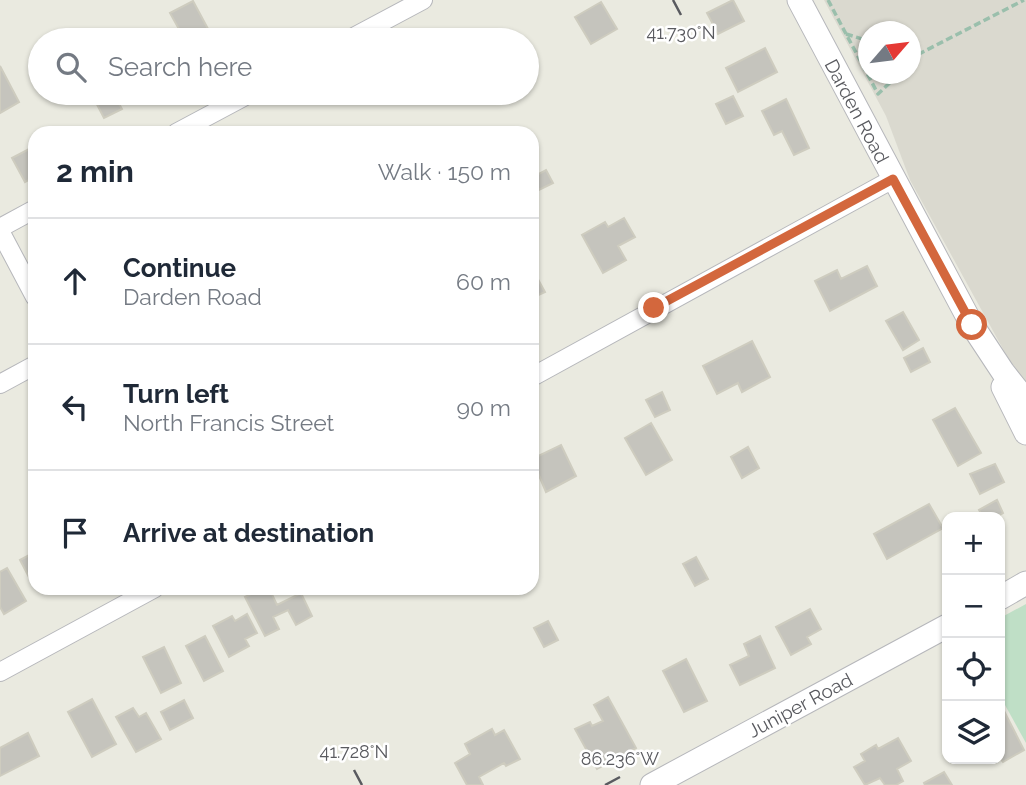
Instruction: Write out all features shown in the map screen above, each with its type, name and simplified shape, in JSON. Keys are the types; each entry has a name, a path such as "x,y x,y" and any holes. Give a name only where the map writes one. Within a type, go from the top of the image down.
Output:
{"street":[{"path":"370,28 423,0"},
{"name":"Darden Road","path":"799,0 972,325 1003,373 1026,401"},
{"path":"189,126 228,105"},
{"path":"539,373 893,179"},
{"path":"28,213 0,230 28,284"},
{"path":"972,325 1026,433"},
{"path":"0,384 28,369"},
{"path":"1005,594 1026,583"},
{"path":"0,672 142,595"},
{"name":"Juniper Road","path":"652,785 942,629"}],"path":[{"path":"828,0 858,56"},
{"path":"921,53 1024,0"},
{"path":"846,34 858,38"},
{"path":"873,84 878,94 888,84"}],"shaded area":[{"path":"824,0 1026,0 1026,382 1014,369 910,180 886,116 869,84 921,84 921,21 858,21 858,64"}],"green space":[{"path":"1026,604 1026,743 1005,705 1005,615"}],"building":[{"path":"733,0 744,21 718,34 707,13"},
{"path":"193,1 208,28 178,28 170,13"},
{"path":"601,2 617,29 591,44 575,17"},
{"path":"765,48 777,72 738,92 726,68"},
{"path":"0,66 19,102 0,113"},
{"path":"733,96 743,116 726,124 716,104"},
{"path":"786,99 809,148 794,155 782,131 774,135 762,111"},
{"path":"97,105 120,105 122,109 104,118"},
{"path":"28,150 28,180 25,182 12,158"},
{"path":"546,170 553,183 539,190 539,174"},
{"path":"624,218 635,237 618,246 626,260 603,273 582,235 605,222 608,227"},
{"path":"867,266 877,286 830,311 815,281 837,270 841,279"},
{"path":"539,281 545,292 539,295"},
{"path":"903,312 919,340 903,350 886,321"},
{"path":"752,341 770,377 742,392 738,383 717,394 703,366"},
{"path":"923,348 930,362 911,372 904,358"},
{"path":"662,392 670,410 655,417 646,400"},
{"path":"955,408 981,453 958,466 933,420"},
{"path":"651,423 672,460 646,475 625,438"},
{"path":"561,445 576,476 546,492 539,476 539,456"},
{"path":"748,447 759,468 742,478 731,457"},
{"path":"995,464 1004,482 980,494 970,474"},
{"path":"997,500 1003,512 980,512 979,510"},
{"path":"929,504 942,526 887,559 874,534"},
{"path":"28,556 28,575 20,560"},
{"path":"696,557 708,579 695,586 683,564"},
{"path":"7,568 26,601 4,614 0,607 0,572"},
{"path":"272,595 277,605 302,595 312,616 296,625 288,610 273,617 279,629 265,636 245,597"},
{"path":"810,609 821,629 807,637 811,644 791,655 776,627"},
{"path":"247,614 257,633 245,639 249,646 229,657 213,626 232,616 235,621"},
{"path":"548,621 558,640 544,647 534,628"},
{"path":"205,636 223,671 204,681 186,646"},
{"path":"760,636 775,668 740,685 730,665 749,656 744,644"},
{"path":"164,647 181,683 161,693 143,657"},
{"path":"686,659 707,701 684,712 663,671"},
{"path":"608,697 636,748 597,769 575,729 590,722 592,726 603,721 594,705"},
{"path":"92,699 116,744 92,757 68,712"},
{"path":"184,700 193,718 170,730 161,712"},
{"path":"133,708 139,717 146,713 161,739 136,752 116,717"},
{"path":"1005,713 1024,750 1005,761"},
{"path":"492,729 495,735 504,730 520,759 506,766 504,763 479,777 483,785 467,785 455,763 470,754 465,744"},
{"path":"28,733 39,756 0,776 0,748"},
{"path":"898,738 911,761 897,769 903,781 896,785 885,785 880,778 865,785 854,767 865,761 861,754 876,745 878,749"},
{"path":"944,772 952,785 925,785 924,783"}],"route":[{"path":"654,308 893,179 972,325"}]}
